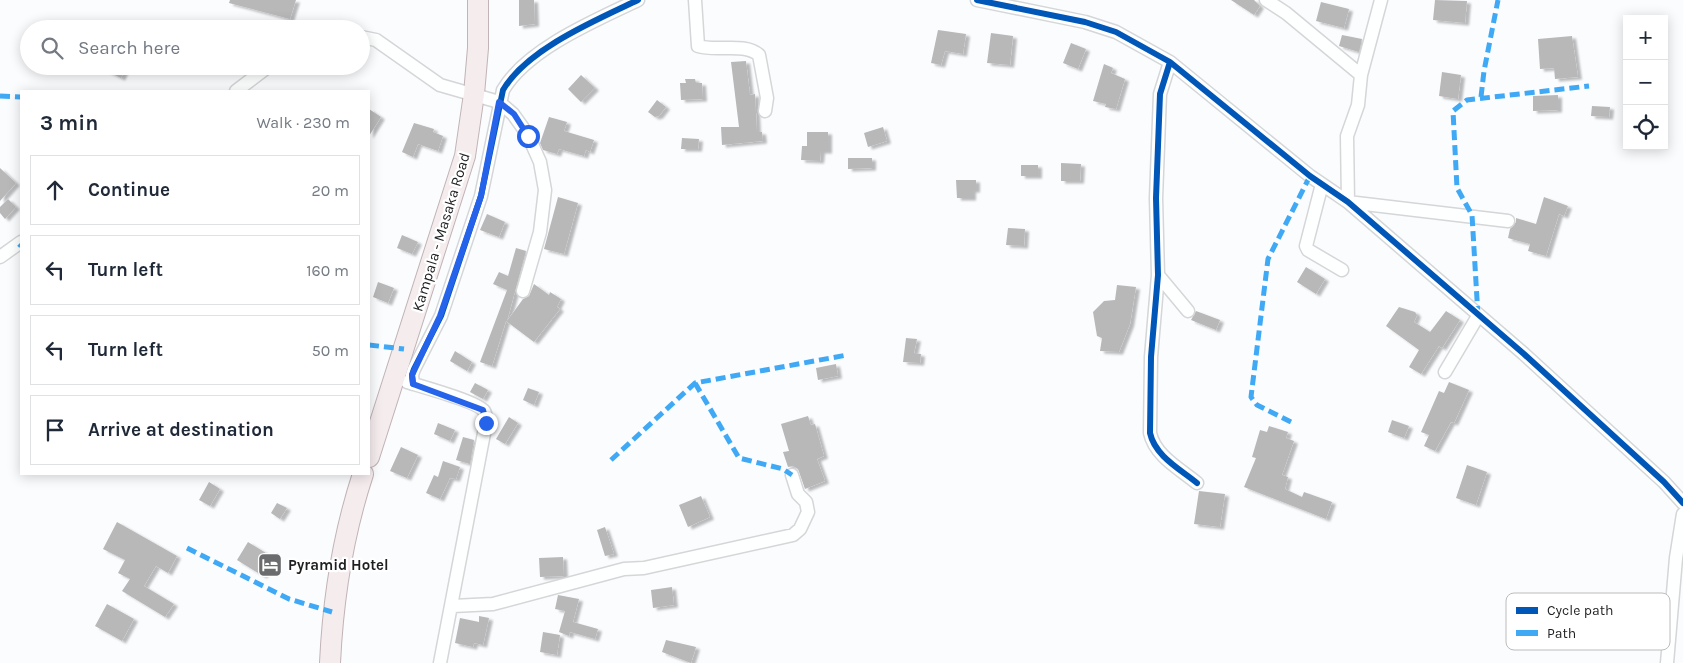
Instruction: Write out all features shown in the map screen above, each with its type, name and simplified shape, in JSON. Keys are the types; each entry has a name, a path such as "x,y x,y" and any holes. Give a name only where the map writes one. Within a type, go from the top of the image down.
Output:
{"main road":[{"name":"Kampala - Masaka Road","path":"370,455 404,381 465,156 474,94 478,48 478,0"},
{"path":"330,663 332,612 352,507 363,475"}],"street":[{"path":"404,381 412,375 440,316 481,196 499,102 508,82 530,61 573,31 638,0"},
{"path":"695,0 698,46 742,49 755,51 759,55 767,98 764,110"},
{"path":"977,0 1085,22 1116,32 1170,62 1322,184 1348,202 1478,316 1532,360 1664,482 1683,502"},
{"path":"1266,0 1286,12 1361,75"},
{"path":"1348,202 1347,136 1358,105 1361,75 1381,0"},
{"path":"370,39 376,40 440,85 499,102 514,114 528,136 540,162 545,190 540,232 523,290"},
{"path":"1170,62 1160,94 1156,198 1158,275 1151,357 1150,433 1152,443 1158,452 1197,483"},
{"path":"237,90 257,75"},
{"path":"1322,184 1306,246 1308,250 1342,270"},
{"path":"1348,202 1508,221"},
{"path":"0,257 20,243"},
{"path":"1158,275 1188,311"},
{"path":"1445,372 1478,316"},
{"path":"404,381 472,404 483,410 486,415 453,606 440,663"},
{"path":"453,606 493,604 624,568 644,568 793,535 800,528 808,512 808,506 798,494 792,475"},
{"path":"1670,628 1676,558 1683,514"},
{"path":"1667,663 1668,650"}],"building":[{"path":"230,0 296,0 290,19 229,3"},
{"path":"519,0 534,0 535,24 519,26"},
{"path":"1231,0 1254,0 1260,6 1254,15"},
{"path":"1435,0 1467,1 1465,23 1433,20"},
{"path":"1321,2 1349,9 1344,28 1316,21"},
{"path":"938,30 966,34 963,54 945,51 941,65 931,63"},
{"path":"991,33 1013,36 1010,65 987,63"},
{"path":"1342,35 1362,39 1359,52 1339,46"},
{"path":"1572,36 1578,77 1555,79 1554,68 1540,69 1538,39"},
{"path":"1071,43 1086,49 1078,69 1063,63"},
{"path":"746,61 750,95 755,94 757,132 762,132 763,141 722,145 721,127 739,127 731,62"},
{"path":"1104,64 1113,68 1111,73 1125,79 1116,109 1105,107 1106,104 1093,101"},
{"path":"1442,72 1461,75 1458,99 1439,96"},
{"path":"581,75 595,88 581,102 568,89"},
{"path":"685,79 695,79 696,83 702,83 703,99 681,100 680,83 686,83"},
{"path":"1558,95 1558,110 1533,111 1533,96"},
{"path":"657,100 666,107 659,116 655,117 648,112"},
{"path":"1592,106 1610,107 1609,117 1591,116"},
{"path":"370,110 381,117 370,134"},
{"path":"549,117 567,122 564,131 594,140 590,152 586,150 584,156 559,149 557,154 543,150 540,143"},
{"path":"414,123 434,129 433,132 443,136 438,151 418,144 413,157 402,152"},
{"path":"883,127 887,141 868,147 864,133"},
{"path":"807,132 828,132 828,151 821,151 820,161 801,160 802,146 807,146"},
{"path":"682,138 699,139 698,149 681,149"},
{"path":"848,158 872,158 872,168 848,169"},
{"path":"1061,163 1081,164 1080,181 1061,181"},
{"path":"1021,165 1038,165 1038,176 1021,176"},
{"path":"0,168 16,183 0,201"},
{"path":"956,180 976,180 976,190 972,190 972,198 957,198"},
{"path":"558,197 578,203 564,254 544,249"},
{"path":"1544,197 1568,206 1564,216 1559,214 1546,256 1528,251 1530,244 1508,238 1516,218 1536,224"},
{"path":"8,199 16,207 5,219 0,213 0,207"},
{"path":"487,214 505,222 499,237 480,230"},
{"path":"1008,228 1025,229 1024,246 1006,245"},
{"path":"402,235 418,242 412,254 397,248"},
{"path":"516,248 526,251 507,321 523,299 529,296 534,284 549,295 550,292 561,299 557,307 560,309 534,342 506,321 492,366 480,362 507,290 493,284 499,272 508,276"},
{"path":"1306,267 1325,279 1316,294 1297,282"},
{"path":"378,282 394,288 388,303 373,297"},
{"path":"1117,285 1136,287 1130,324 1119,352 1100,351 1102,338 1097,336 1093,312 1104,301 1115,300"},
{"path":"1399,307 1415,312 1417,315 1414,322 1430,332 1446,311 1460,320 1442,348 1439,346 1421,374 1409,367 1419,350 1386,326"},
{"path":"1196,311 1220,320 1216,330 1191,320"},
{"path":"906,338 917,339 914,353 921,354 920,363 903,362"},
{"path":"455,351 472,362 467,371 450,361"},
{"path":"836,364 838,376 818,380 816,368"},
{"path":"1449,382 1469,390 1454,423 1451,422 1435,451 1424,446 1429,435 1421,432 1439,391 1444,393"},
{"path":"475,383 488,390 483,399 470,392"},
{"path":"528,388 539,392 534,405 523,400"},
{"path":"808,416 811,425 815,424 824,456 817,459 825,481 805,489 798,469 793,466 788,467 783,452 789,451 781,424"},
{"path":"509,417 518,423 505,444 496,439"},
{"path":"1392,420 1409,426 1404,438 1388,432"},
{"path":"438,423 455,430 450,441 434,434"},
{"path":"1269,426 1288,432 1286,438 1294,441 1282,475 1288,477 1285,489 1302,497 1304,492 1332,502 1326,519 1244,487 1256,458 1252,457 1260,430 1267,432"},
{"path":"463,437 474,440 470,464 456,460"},
{"path":"401,447 418,455 407,478 390,471"},
{"path":"443,461 460,467 456,479 450,478 440,499 426,493 434,475 438,477"},
{"path":"1467,465 1487,472 1476,505 1456,498"},
{"path":"209,482 220,489 210,506 199,500"},
{"path":"1199,491 1225,494 1220,527 1194,524"},
{"path":"701,496 710,517 688,527 679,505"},
{"path":"277,503 287,508 280,519 271,513"},
{"path":"117,522 177,556 168,573 156,566 144,586 174,604 165,617 122,591 130,579 118,573 125,560 103,549"},
{"path":"605,527 614,554 605,556 597,530"},
{"path":"248,542 274,558 263,576 237,560"},
{"path":"563,557 564,576 540,577 539,558"},
{"path":"672,587 674,605 653,608 651,590"},
{"path":"558,595 579,599 573,622 598,629 595,639 570,632 569,636 559,632 565,611 555,609"},
{"path":"107,604 134,619 122,641 95,626"},
{"path":"479,616 489,618 483,645 474,643 473,647 455,643 460,618 479,622"},
{"path":"543,632 560,635 557,655 540,652"},
{"path":"666,640 696,647 691,663 662,652"}],"marked path":[{"path":"1481,97 1484,71 1498,0"},
{"path":"1478,316 1472,215 1457,188 1453,111 1467,100 1589,86"},
{"path":"0,96 20,97"},
{"path":"1291,422 1257,405 1251,397 1268,259 1310,176"},
{"path":"370,345 404,349"},
{"path":"611,460 695,383 847,355"},
{"path":"695,383 739,458 783,469 792,475"},
{"path":"187,548 289,599 332,612"}],"cycle path":[{"path":"413,384 412,375 414,369 441,316 481,196 503,90 528,61 545,49 583,26 638,0"},
{"path":"977,0 1085,22 1116,32 1170,62 1310,176 1348,202 1524,354 1664,482 1683,503"},
{"path":"1170,62 1160,94 1156,198 1158,275 1151,357 1150,433 1157,449 1197,483"}],"place":[{"name":"Pyramid Hotel","path":"270,565"}],"route":[{"path":"486,423 486,415 483,410 472,404 413,384 412,375 440,316 481,196 493,142 499,102 514,114 528,136"}]}
